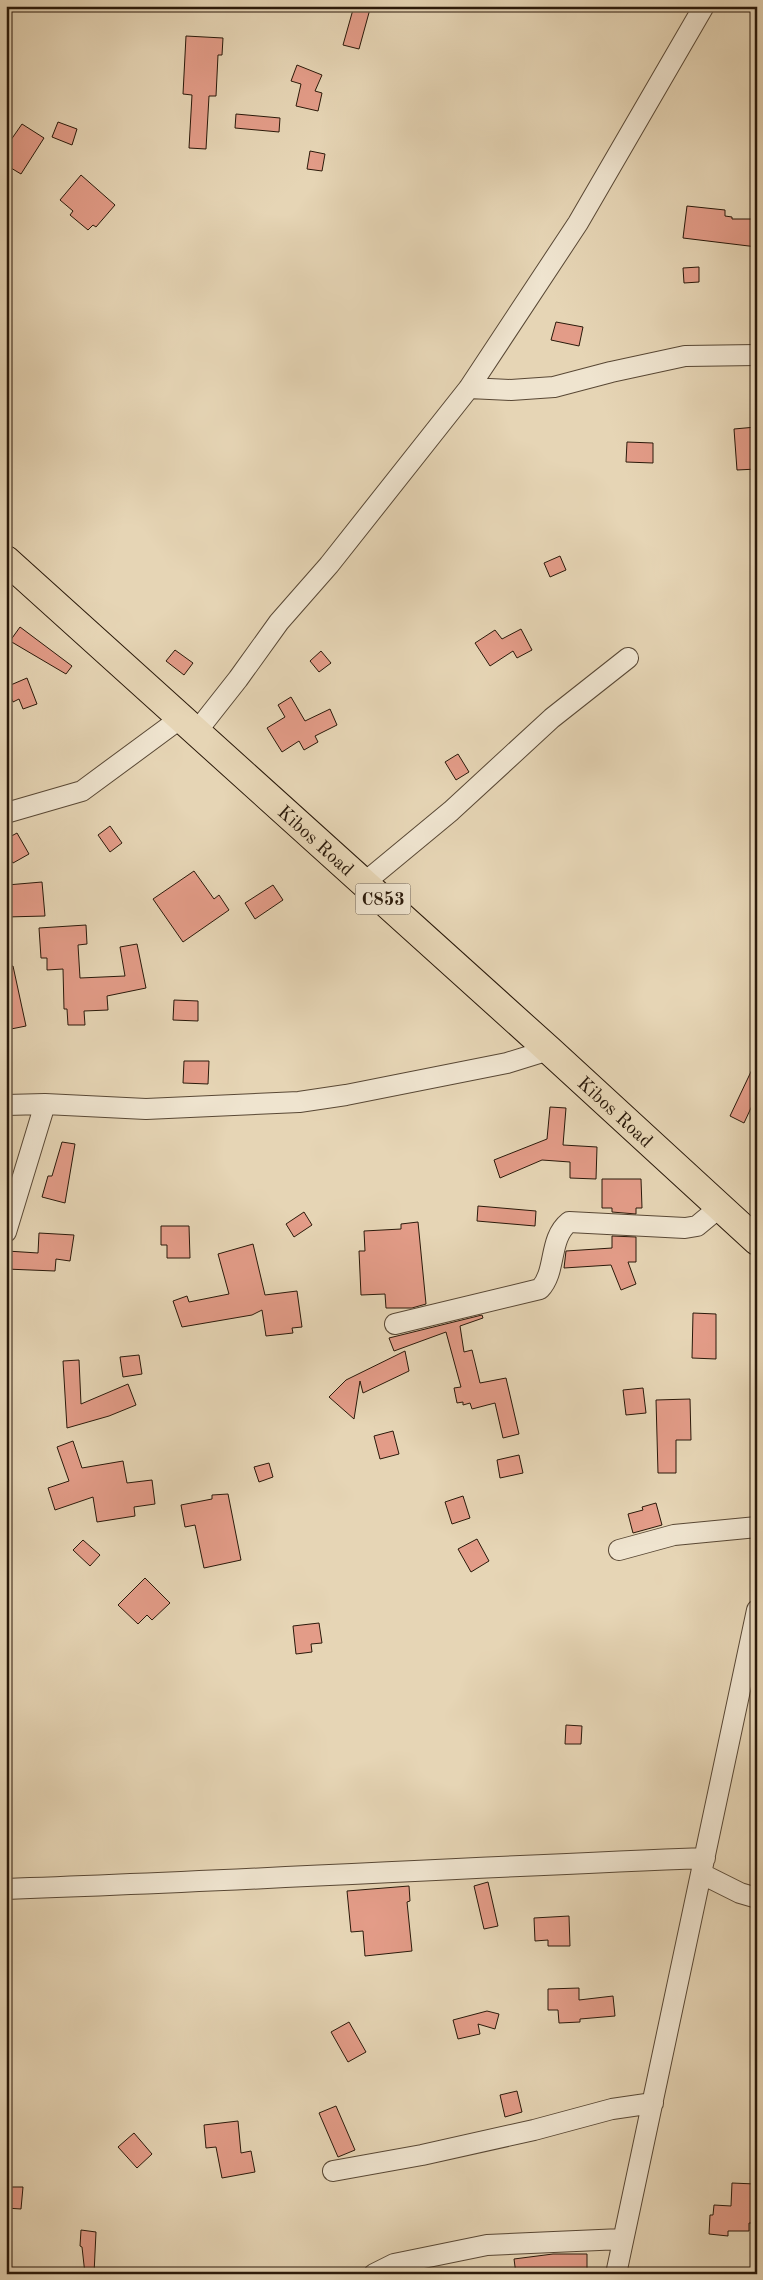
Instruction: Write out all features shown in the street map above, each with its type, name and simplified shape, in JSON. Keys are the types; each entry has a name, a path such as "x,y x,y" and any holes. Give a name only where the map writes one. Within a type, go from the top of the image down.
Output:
{"main road":[{"name":"Kibos Road","path":"6,560 549,1050 757,1242"}],"street":[{"path":"6,813 82,791 189,724 238,679 279,622 329,565 469,388 578,223 704,6"},
{"path":"469,388 511,390 554,387 685,356 757,355"},
{"path":"364,883 451,811 552,718 628,658"},
{"path":"6,1105 45,1104 146,1109 300,1102 346,1095 487,1067 549,1050"},
{"path":"6,1232 45,1104"},
{"path":"395,1324 540,1289 547,1278 556,1242 569,1222 685,1228 697,1226 720,1207"},
{"path":"619,1550 674,1535 757,1527"},
{"path":"616,2274 757,1610"},
{"path":"6,1889 221,1882 441,1868 703,1866 740,1893 757,1898"},
{"path":"333,2171 422,2155 534,2130 612,2109 653,2103"},
{"path":"374,2274 394,2264 487,2245 622,2239"}],"building":[{"path":"354,6 370,9 359,49 343,45"},
{"path":"186,36 223,38 222,55 218,55 216,96 209,96 206,149 189,148 192,95 183,94"},
{"path":"297,65 322,75 315,91 322,93 318,111 296,106 301,84 291,81"},
{"path":"236,114 280,118 279,132 235,128"},
{"path":"58,122 77,129 72,145 52,137"},
{"path":"22,124 44,138 21,174 6,165 6,147"},
{"path":"310,151 325,154 322,171 307,169"},
{"path":"81,175 115,205 96,227 93,225 88,230 70,215 73,211 60,200"},
{"path":"687,206 725,210 725,216 732,217 732,219 757,219 757,247 683,238"},
{"path":"699,267 699,282 684,283 683,268"},
{"path":"556,322 583,327 579,346 551,340"},
{"path":"756,427 757,469 737,470 734,429"},
{"path":"627,442 653,443 653,463 626,462"},
{"path":"560,556 566,570 550,577 544,563"},
{"path":"20,627 72,666 66,674 10,641"},
{"path":"521,629 532,650 517,658 513,651 490,666 475,643 495,630 502,639"},
{"path":"175,650 193,663 184,675 166,661"},
{"path":"321,651 331,663 319,672 310,661"},
{"path":"27,678 37,704 23,709 19,699 13,702 6,687"},
{"path":"291,697 305,721 330,709 337,725 315,736 318,742 304,750 299,741 282,752 267,728 285,717 278,705"},
{"path":"458,754 469,772 456,780 445,762"},
{"path":"110,826 122,843 110,852 98,835"},
{"path":"17,833 29,854 13,863 6,853 6,839"},
{"path":"194,871 214,899 219,895 229,910 183,942 153,899"},
{"path":"42,882 45,916 6,917 7,885"},
{"path":"273,885 283,900 255,919 245,903"},
{"path":"86,925 87,944 78,945 80,978 125,976 120,947 137,944 146,988 107,996 108,1010 84,1011 85,1025 68,1025 67,1009 64,1009 63,969 47,970 47,958 41,958 39,928"},
{"path":"13,966 26,1026 6,1030 6,967"},
{"path":"174,1000 198,1001 198,1021 173,1020"},
{"path":"757,1059 757,1095 744,1123 730,1116"},
{"path":"184,1061 209,1061 208,1084 183,1083"},
{"path":"550,1107 566,1108 563,1145 597,1147 596,1179 570,1178 570,1162 542,1160 500,1178 494,1160 547,1139"},
{"path":"62,1142 75,1144 65,1203 42,1197 48,1176 52,1176"},
{"path":"602,1179 641,1179 642,1208 636,1208 636,1214 612,1212 612,1208 602,1208"},
{"path":"478,1206 536,1211 535,1226 477,1221"},
{"path":"304,1212 312,1225 294,1237 286,1224"},
{"path":"418,1222 426,1304 412,1308 386,1308 385,1294 361,1295 359,1251 365,1251 364,1231 401,1229 401,1224"},
{"path":"161,1226 189,1226 190,1258 167,1258 167,1245 161,1245"},
{"path":"39,1233 74,1235 70,1261 56,1259 55,1271 6,1269 7,1251 38,1253"},
{"path":"612,1236 636,1237 636,1262 628,1262 636,1284 621,1290 611,1265 564,1268 566,1251 612,1248"},
{"path":"253,1244 265,1295 297,1291 302,1327 292,1328 293,1333 266,1336 262,1310 252,1315 182,1327 173,1301 187,1296 189,1302 229,1294 218,1254"},
{"path":"693,1313 716,1314 716,1359 692,1358"},
{"path":"482,1315 483,1318 460,1326 464,1352 472,1350 480,1383 506,1378 519,1434 503,1438 495,1403 472,1409 470,1403 463,1405 463,1402 457,1403 454,1388 461,1387 446,1332 394,1351 389,1338"},
{"path":"405,1351 409,1371 363,1393 360,1381 354,1419 329,1397 346,1380"},
{"path":"139,1355 142,1374 123,1377 120,1357"},
{"path":"79,1360 81,1404 128,1384 136,1405 109,1416 67,1428 63,1361"},
{"path":"643,1388 646,1413 626,1415 623,1390"},
{"path":"690,1399 691,1440 676,1440 676,1473 658,1473 656,1400"},
{"path":"393,1431 399,1454 380,1459 374,1436"},
{"path":"73,1441 82,1468 123,1461 127,1483 152,1480 155,1504 134,1507 135,1516 97,1522 93,1497 55,1510 48,1488 69,1481 57,1447"},
{"path":"519,1455 523,1473 500,1478 497,1460"},
{"path":"269,1463 273,1477 259,1482 254,1467"},
{"path":"228,1494 241,1560 204,1568 195,1525 185,1527 181,1505 212,1499 212,1495"},
{"path":"463,1496 470,1518 452,1524 445,1502"},
{"path":"656,1503 662,1525 633,1533 628,1514 643,1510 642,1507"},
{"path":"477,1539 489,1561 471,1572 458,1549"},
{"path":"83,1540 100,1555 90,1566 73,1550"},
{"path":"145,1578 170,1603 152,1620 147,1615 138,1624 118,1605"},
{"path":"319,1623 322,1643 311,1644 312,1652 296,1654 293,1626"},
{"path":"566,1725 582,1726 581,1744 565,1744"},
{"path":"488,1882 498,1926 484,1929 474,1886"},
{"path":"409,1886 410,1901 407,1902 412,1951 365,1956 363,1931 351,1932 347,1891"},
{"path":"569,1916 570,1946 548,1946 548,1940 535,1941 534,1918"},
{"path":"579,1988 579,2000 613,1996 615,2016 580,2019 580,2022 559,2023 558,2010 548,2010 548,1989"},
{"path":"487,2011 499,2014 495,2029 478,2024 480,2034 458,2039 453,2020"},
{"path":"349,2022 366,2052 348,2062 331,2032"},
{"path":"517,2091 522,2112 505,2117 500,2095"},
{"path":"336,2106 355,2150 338,2157 319,2113"},
{"path":"238,2121 241,2153 251,2151 255,2172 222,2178 216,2147 206,2148 204,2125"},
{"path":"134,2133 152,2154 137,2168 118,2147"},
{"path":"732,2183 755,2184 753,2223 749,2223 749,2231 728,2231 728,2236 709,2234 710,2215 713,2215 714,2205 731,2206"},
{"path":"6,2187 23,2187 21,2209 6,2208"},
{"path":"81,2230 96,2232 94,2274 85,2274 82,2247 80,2246"},
{"path":"553,2254 587,2254 587,2270 516,2274 514,2259"}]}
